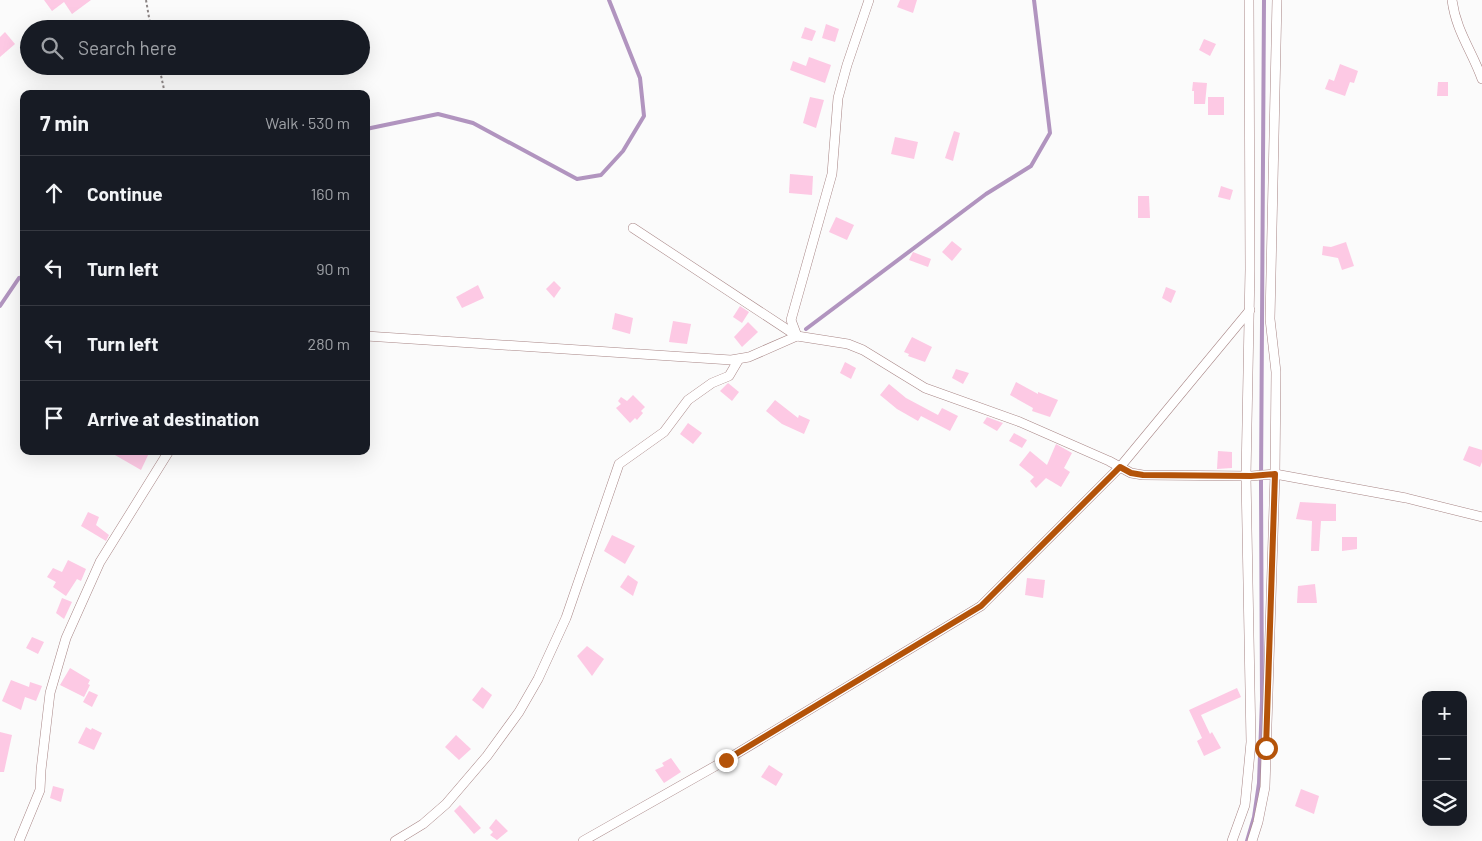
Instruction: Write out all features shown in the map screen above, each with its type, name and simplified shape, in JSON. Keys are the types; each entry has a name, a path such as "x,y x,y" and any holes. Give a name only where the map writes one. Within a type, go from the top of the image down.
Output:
{"street":[{"path":"797,336 791,320 832,174 838,98 869,0"},
{"path":"1232,841 1245,805 1251,742 1248,476 1250,310 1249,0"},
{"path":"1252,841 1265,787 1275,474 1276,372 1270,319 1277,0"},
{"path":"1452,0 1458,30 1476,60 1482,79"},
{"path":"633,228 797,336 848,344 863,350 925,388 1020,422 1131,473 1143,475 1248,476 1275,474 1406,498 1482,517"},
{"path":"583,841 743,750 981,606 1120,467 1250,310"},
{"path":"370,336 731,360 749,357 797,336"},
{"path":"395,841 423,824 446,804 487,756 519,712 538,679 566,618 619,464 664,432 688,400 712,383 729,376 739,359"},
{"path":"20,841 40,790 50,693 66,638 100,562 167,455"}],"path":[{"path":"146,0 150,20"},
{"path":"161,75 164,90"}],"building":[{"path":"44,0 91,0 72,14 64,2 52,11"},
{"path":"900,0 917,0 913,13 897,7"},
{"path":"826,24 839,29 835,42 822,38"},
{"path":"805,27 816,31 812,41 801,38"},
{"path":"5,32 15,44 0,57 0,37"},
{"path":"1204,39 1216,44 1210,56 1199,50"},
{"path":"809,57 831,65 825,83 790,70 793,61 806,66"},
{"path":"1340,64 1358,71 1354,83 1350,82 1345,96 1325,89 1329,79 1334,81"},
{"path":"1193,82 1207,83 1205,104 1194,104"},
{"path":"1438,82 1448,82 1448,96 1437,96"},
{"path":"810,97 824,100 816,128 803,123"},
{"path":"1208,97 1224,97 1224,115 1208,115"},
{"path":"954,131 960,133 953,161 945,158"},
{"path":"895,137 918,142 914,159 891,154"},
{"path":"790,174 813,176 812,195 789,193"},
{"path":"1221,186 1233,190 1230,200 1218,197"},
{"path":"1138,196 1149,196 1150,218 1138,218"},
{"path":"836,217 854,225 847,240 829,232"},
{"path":"952,241 962,249 952,261 942,252"},
{"path":"1346,242 1354,266 1342,270 1338,258 1322,255 1323,246 1331,247"},
{"path":"913,252 931,259 928,267 909,260"},
{"path":"554,281 561,288 554,298 546,289"},
{"path":"478,285 484,298 462,308 456,297"},
{"path":"1166,287 1176,291 1171,303 1162,298"},
{"path":"740,306 749,312 742,323 733,317"},
{"path":"615,313 633,318 630,334 612,329"},
{"path":"673,321 691,324 687,344 669,342"},
{"path":"748,322 758,332 742,347 734,337"},
{"path":"912,337 932,347 925,362 908,356 909,354 904,352"},
{"path":"845,362 856,368 851,379 840,373"},
{"path":"956,369 969,373 963,384 952,378"},
{"path":"1016,382 1038,394 1038,392 1058,400 1050,417 1032,411 1033,408 1010,395"},
{"path":"728,383 739,392 732,401 720,391"},
{"path":"889,384 906,398 938,415 942,408 958,416 950,431 921,416 918,421 897,409 880,395"},
{"path":"633,395 645,407 637,420 635,418 630,423 616,408 621,404 618,401 621,397 627,401"},
{"path":"775,400 798,418 799,415 810,420 804,434 782,424 766,411"},
{"path":"987,417 1003,423 997,431 983,423"},
{"path":"688,423 702,433 693,444 680,434"},
{"path":"1014,433 1027,440 1022,448 1009,441"},
{"path":"1056,444 1072,453 1064,468 1070,472 1061,487 1046,478 1036,488 1030,481 1034,477 1019,465 1030,451 1047,465"},
{"path":"1469,446 1482,450 1480,467 1463,460"},
{"path":"1218,451 1232,452 1232,468 1217,469"},
{"path":"115,455 148,455 141,470"},
{"path":"1300,502 1336,504 1336,521 1321,521 1319,551 1311,551 1312,521 1296,519"},
{"path":"88,512 99,517 96,525 109,535 106,541 81,526"},
{"path":"612,535 635,546 625,564 604,551"},
{"path":"1342,537 1357,537 1357,549 1342,551"},
{"path":"68,560 86,569 81,581 77,579 66,596 53,587 56,582 47,577 53,568 62,572"},
{"path":"628,575 638,582 633,596 620,587"},
{"path":"1027,578 1045,580 1043,598 1025,595"},
{"path":"1315,584 1317,603 1297,603 1298,586"},
{"path":"62,598 72,602 64,619 56,613"},
{"path":"32,637 44,642 38,654 26,648"},
{"path":"587,646 604,659 592,676 577,656"},
{"path":"70,668 90,680 88,684 90,685 84,697 60,685"},
{"path":"11,680 29,687 30,682 42,686 36,701 25,697 21,710 2,701"},
{"path":"482,687 492,695 483,709 472,700"},
{"path":"1237,688 1241,697 1201,715 1210,734 1212,732 1221,748 1204,756 1197,741 1202,738 1189,710"},
{"path":"89,691 98,695 92,707 83,702"},
{"path":"86,727 102,733 94,750 78,743"},
{"path":"0,732 12,735 4,772 0,772"},
{"path":"456,735 471,749 459,760 445,747"},
{"path":"671,758 681,772 664,783 655,770 664,766 662,763"},
{"path":"769,765 783,774 776,786 761,777"},
{"path":"53,786 64,789 61,802 50,798"},
{"path":"1301,789 1319,796 1314,814 1295,806"},
{"path":"460,805 481,828 474,834 454,811"},
{"path":"496,819 508,831 497,840 490,835 493,832 489,828"}],"waterway":[{"path":"370,128 438,114 473,123 577,179 601,175 623,151 644,116 640,78 609,0"},
{"path":"806,329 986,194 1031,166 1050,133 1034,0"},
{"path":"1247,841 1254,817 1259,783 1262,700 1261,484 1264,0"},
{"path":"0,306 20,278"}],"route":[{"path":"726,760 981,606 1120,467 1131,473 1143,475 1251,476 1275,474 1266,748"}]}
